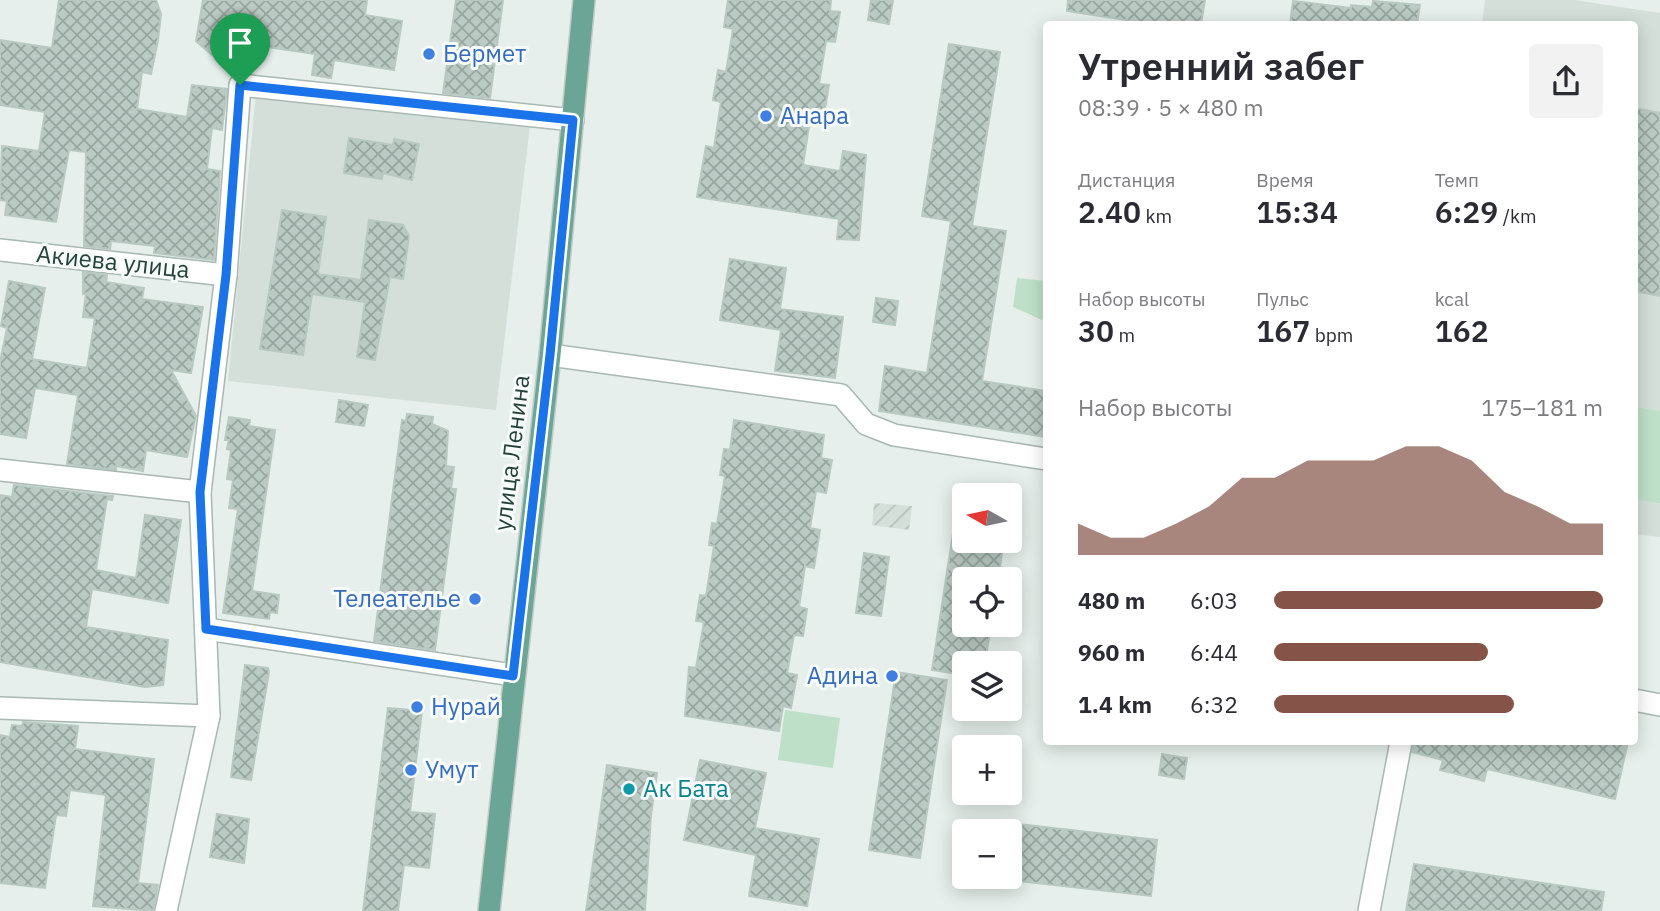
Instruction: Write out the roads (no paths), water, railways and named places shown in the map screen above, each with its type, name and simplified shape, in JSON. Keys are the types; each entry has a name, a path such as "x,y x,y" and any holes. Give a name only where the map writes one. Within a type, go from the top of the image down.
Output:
{"main road":[{"name":"улица Ленина","path":"489,911 550,355 584,0"}],"street":[{"path":"166,911 209,716 200,492 226,275 240,85 573,120"},
{"name":"Акиева улица","path":"0,250 226,275"},
{"path":"550,355 841,395 866,424 894,435 1043,459"},
{"path":"0,470 200,492"},
{"path":"206,629 513,676"},
{"path":"1638,701 1660,705"},
{"path":"0,708 209,716"},
{"path":"1370,911 1400,745"}],"place":[{"name":"Бермет","path":"429,54"},
{"name":"Анара","path":"766,116"},
{"name":"Телеателье","path":"475,599"},
{"name":"Адина","path":"892,676"},
{"name":"Нурай","path":"417,707"},
{"name":"Умут","path":"411,770"},
{"name":"Ак Бата","path":"629,789"}]}
